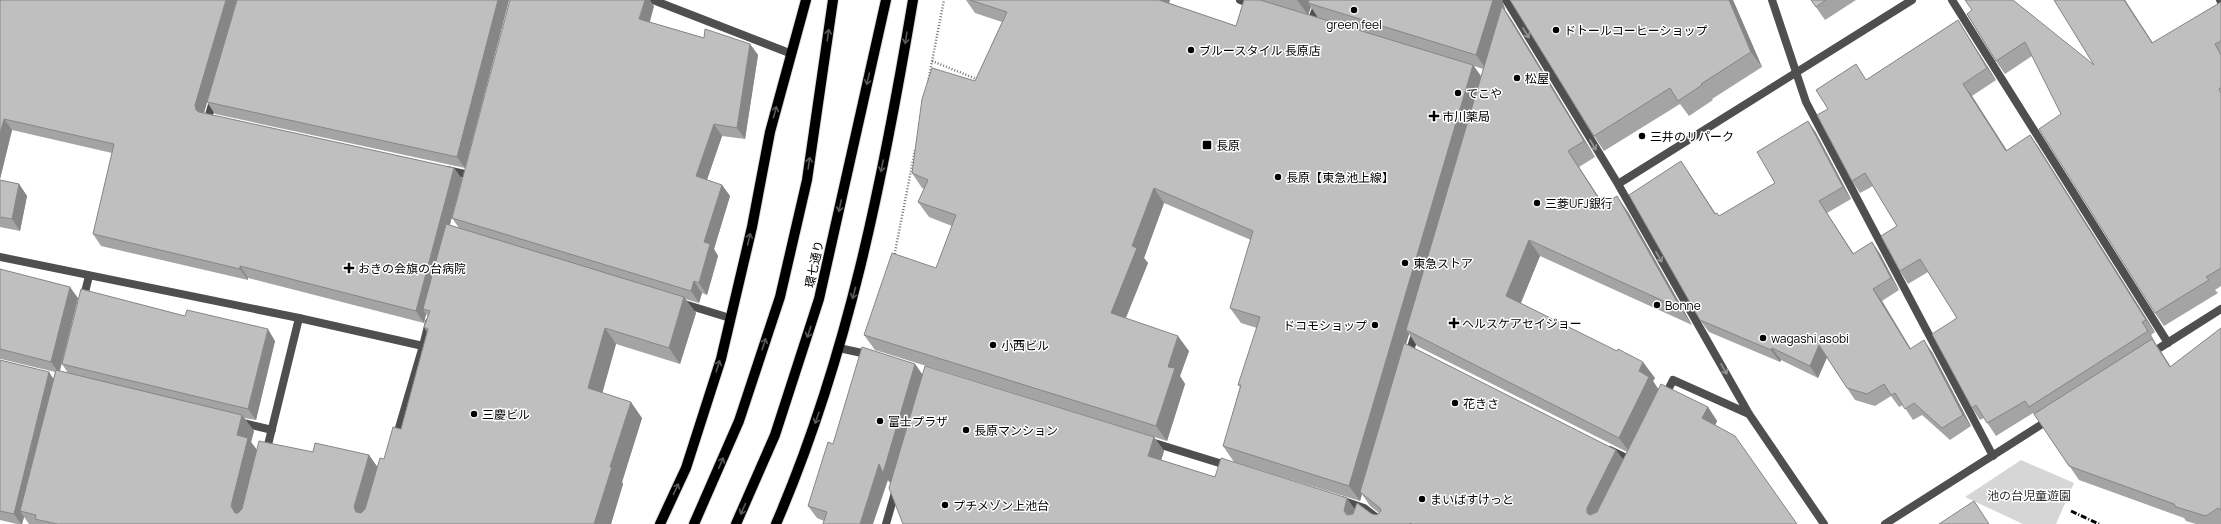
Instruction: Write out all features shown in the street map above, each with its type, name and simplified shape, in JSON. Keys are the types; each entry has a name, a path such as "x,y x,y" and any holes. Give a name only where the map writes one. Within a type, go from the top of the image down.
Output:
{"main road":[{"path":"660,524 686,468 721,359 752,227 770,132 806,0"},
{"path":"694,524 739,421 780,297 807,180 833,0"},
{"name":"環七通り","path":"736,524 776,435 819,299 886,0"},
{"path":"776,524 799,469 840,348 865,252 913,0"}],"street":[{"path":"653,0 792,54"},
{"path":"1240,0 1261,7"},
{"path":"1311,22 1319,0"},
{"path":"1506,0 1618,184 1749,414 1824,524"},
{"path":"1772,0 1795,73 1806,102 1993,456"},
{"path":"1618,184 1912,0"},
{"path":"1952,0 2168,343"},
{"path":"1507,23 1511,8"},
{"path":"217,89 208,118 223,122"},
{"path":"438,168 469,175"},
{"path":"0,257 299,318 423,346"},
{"path":"81,306 89,276"},
{"path":"674,301 730,318"},
{"path":"2142,360 2221,309"},
{"path":"392,450 431,316"},
{"path":"264,459 299,318"},
{"path":"1406,364 1414,350 1420,319"},
{"path":"840,348 881,358"},
{"path":"1660,407 1673,380 1749,414"},
{"path":"1885,524 2058,414"},
{"path":"233,421 272,430"},
{"path":"1136,437 1235,468"},
{"path":"1605,447 1633,461"},
{"path":"886,524 899,479"},
{"path":"1334,498 1365,504 1385,524"},
{"path":"1361,518 1365,504"}],"path":[{"path":"927,90 944,0"},
{"path":"932,61 982,81"},
{"path":"892,261 916,148"}],"green space":[{"name":"池の台児童遊園","path":"2021,460 2074,483 2056,524 2023,524 1965,497"}],"building":[{"path":"0,0 226,0 195,105 196,110 199,112 454,168 416,311 240,266 240,269 93,234 114,144 4,119 0,134"},
{"path":"237,0 498,0 457,157 207,102"},
{"path":"510,0 645,0 639,19 704,38 705,29 750,44 737,128 714,124 696,176 722,185 704,242 710,244 699,283 694,281 691,291 452,218"},
{"path":"970,0 1159,0 1236,26 1244,0 1260,0 1473,65 1349,486 1223,446 1241,385 1238,385 1260,317 1230,308 1253,231 1154,188 1132,246 1137,248 1111,313 1178,336 1168,367 1175,368 1156,426 864,335 892,253 936,268 956,215 918,202 928,180 912,173 922,99 932,68 975,81 1007,12"},
{"path":"1309,0 1493,0 1476,55 1308,3"},
{"path":"1510,0 1729,0 1751,52 1701,84 1702,85 1678,101 1670,88 1594,136"},
{"path":"1811,0 1826,0 1816,7"},
{"path":"1965,0 2013,0 2094,65 2054,0 2124,0 2152,43 2221,2 2221,41 2215,44 2221,55 2221,88 2219,89 2221,93 2221,268 2206,277 2209,280 2155,313 2039,129 2061,114 2025,42 1996,61 1967,14 1972,10"},
{"path":"1502,6 1584,141 1568,151 1603,205 1617,196 1681,309 1529,240 1506,296 1617,351 1618,349 1643,362 1639,371 1649,377 1619,438 1406,330"},
{"path":"1958,20 1987,68 1963,84 2006,151 2030,135 2146,320 2142,322 2148,331 2029,407 2025,401 1987,423 1976,405 1972,408 1932,334 1957,318 1920,259 1900,271 1881,236 1897,226 1865,173 1852,181 1817,115 1828,109 1816,90 1856,64 1866,80"},
{"path":"1808,121 1843,187 1819,201 1853,254 1872,242 1891,278 1873,289 1910,349 1924,340 1963,415 1942,428 1914,403 1905,409 1895,393 1891,395 1884,384 1867,394 1847,388 1819,345 1810,366 1772,348 1771,350 1700,320 1629,195 1681,161 1715,214 1717,213 1719,216 1775,183 1757,152"},
{"path":"0,180 19,184 12,219 0,217"},
{"path":"446,224 684,297 669,348 605,328 588,388 631,402 610,467 612,467 594,524 57,524 35,519 36,515 20,511 56,370 242,415 237,435 248,438 231,506 235,513 238,513 242,509 259,441 313,452 315,443 369,455 354,507 356,512 361,513 365,509 380,458 384,459 393,427 401,429 428,329 424,327 430,311 423,309"},
{"path":"0,269 70,287 51,362 0,349"},
{"path":"81,289 185,316 187,310 268,329 248,409 62,364"},
{"path":"2221,328 2221,510 2218,508 2206,516 2176,507 2174,504 2069,466 2034,414 2152,339 2170,367"},
{"path":"1404,343 1616,450 1587,508 1587,513 1590,515 1597,512 1661,384 1708,407 1702,418 1735,436 1797,524 903,524 889,488 925,366 1154,437 1148,456 1215,477 1221,458 1347,498 1344,511 1347,515 1353,514 1357,503 1372,514 1377,515 1381,511 1380,508 1360,492"},
{"path":"862,347 915,364 883,473 879,464 860,524 823,524 827,512 808,506 828,442 833,444"},
{"path":"0,360 49,372 14,514 0,511"},
{"path":"1974,501 1989,524 1939,524"}],"railway":[{"path":"2071,511 2099,524"}],"place":[{"name":"green feel","path":"1354,10"},
{"name":"ドトールコーヒーショップ","path":"1556,30"},
{"name":"ブルースタイル 長原店","path":"1191,50"},
{"name":"松屋","path":"1517,78"},
{"name":"てこや","path":"1458,93"},
{"name":"市川薬局","path":"1434,116"},
{"name":"三井のリパーク","path":"1642,136"},
{"name":"長原","path":"1207,145"},
{"name":"長原【東急池上線】","path":"1278,177"},
{"name":"三菱UFJ銀行","path":"1537,203"},
{"name":"東急ストア","path":"1405,263"},
{"name":"おきの会旗の台病院","path":"349,268"},
{"name":"Bonne","path":"1657,305"},
{"name":"ヘルスケアセイジョー","path":"1454,323"},
{"name":"ドコモショップ","path":"1375,325"},
{"name":"wagashi asobi","path":"1763,338"},
{"name":"小西ビル","path":"993,345"},
{"name":"花きさ","path":"1455,403"},
{"name":"三慶ビル","path":"474,414"},
{"name":"富士プラザ","path":"880,421"},
{"name":"長原マンション","path":"966,430"},
{"name":"まいばすけっと","path":"1422,499"},
{"name":"プチメゾン上池台","path":"945,505"}]}
